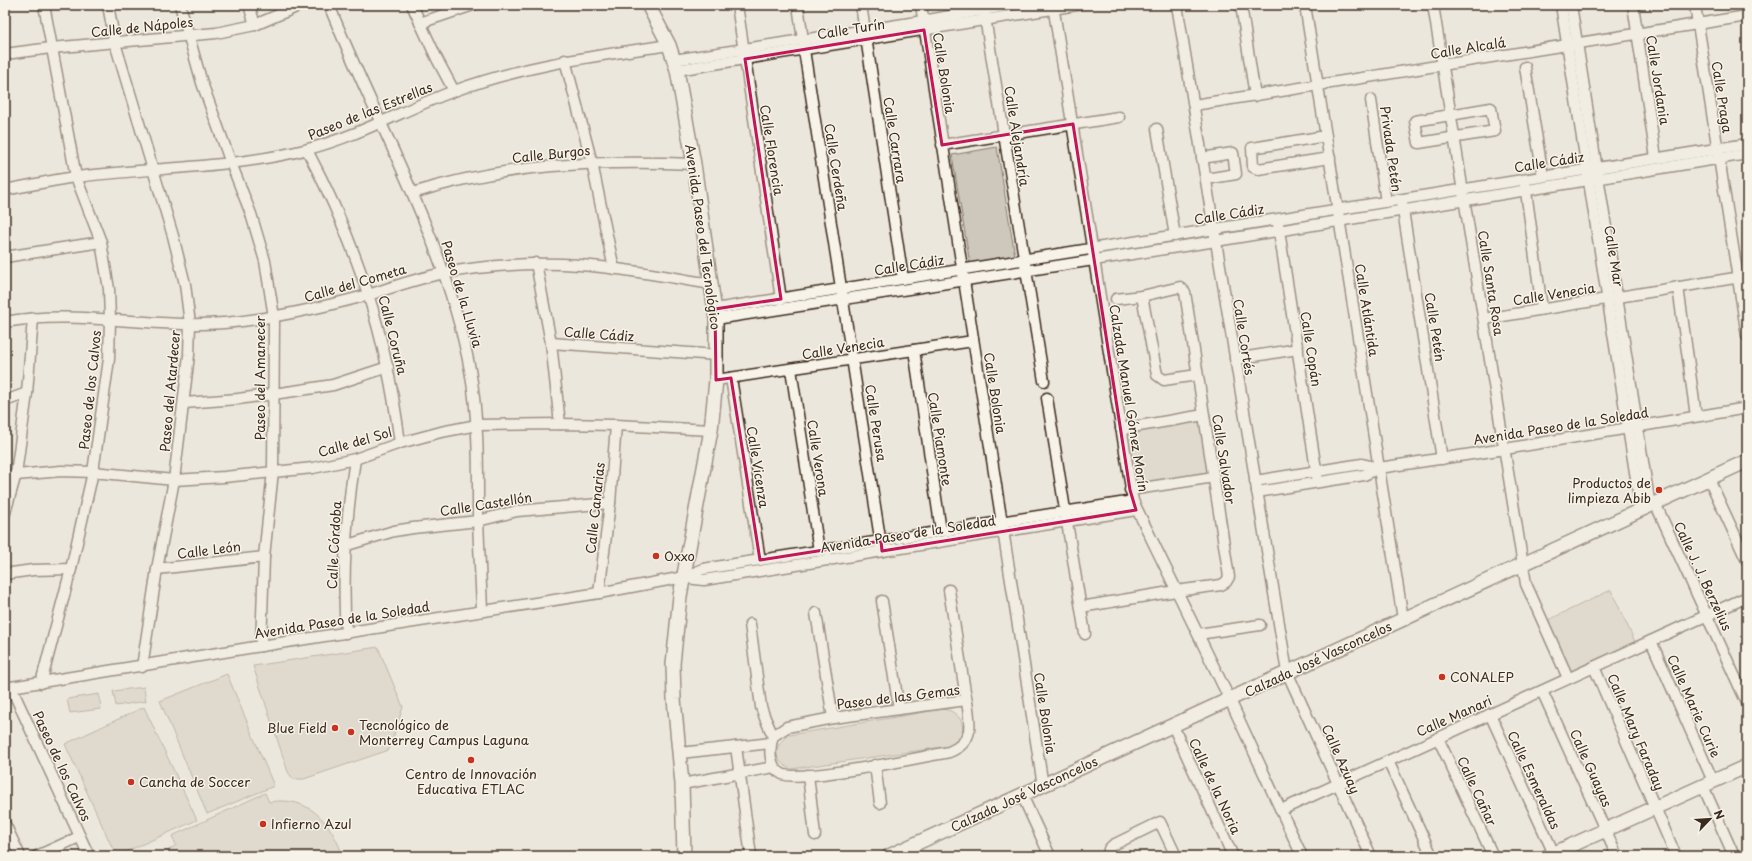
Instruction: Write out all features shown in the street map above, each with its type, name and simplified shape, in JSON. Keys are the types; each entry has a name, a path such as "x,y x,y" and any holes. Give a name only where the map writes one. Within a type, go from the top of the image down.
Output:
{"main road":[{"name":"Avenida Paseo del Tecnológico","path":"648,5 669,45 675,65 694,164 715,314 717,355 711,430 675,632 673,664 674,699 682,784 684,856"},
{"name":"Calzada José Vasconcelos","path":"892,855 1747,461"},
{"path":"1552,855 1747,766"}],"street":[{"name":"Paseo de los Calvos","path":"41,682 71,569 93,472 109,359 110,320 109,289 101,242 76,177 44,5"},
{"name":"Paseo del Atardecer","path":"108,5 115,43 173,236 185,284 190,324 189,355 174,480 157,569 142,667"},
{"name":"Paseo del Amanecer","path":"180,5 202,83 231,164 251,214 265,261 274,317 273,471 264,557 261,646"},
{"path":"249,5 255,25"},
{"name":"Calle de Nápoles","path":"5,54 51,48 216,33 255,25 301,5"},
{"name":"Paseo de la Lluvia","path":"329,5 379,122 413,193 430,235 459,322 470,369 477,425 478,521 482,611"},
{"path":"412,5 454,91"},
{"path":"420,23 474,5"},
{"name":"Calle Florencia","path":"737,5 781,299"},
{"name":"Calle Cerdeña","path":"798,5 842,294"},
{"name":"Calle Carrara","path":"861,5 903,279"},
{"name":"Calle Bolonia","path":"920,5 1043,786"},
{"name":"Calle Turín","path":"924,25 983,7 1010,5"},
{"name":"Calle Turín","path":"675,65 924,25 986,21 1054,7 1077,5"},
{"name":"Calle Cortés","path":"1177,5 1287,672"},
{"path":"1241,5 1255,96"},
{"name":"Calle Atlántida","path":"1305,5 1403,619"},
{"name":"Calle Santa Rosa","path":"1433,5 1526,584 1568,678"},
{"name":"Calle Mar","path":"1561,5 1572,44 1633,428 1649,506"},
{"name":"Calle Mar","path":"1571,5 1572,44"},
{"name":"Calle Jordania","path":"1633,5 1656,158"},
{"name":"Calle Praga","path":"1695,5 1718,153 1742,277 1747,336"},
{"name":"Calle Alejandría","path":"983,7 1044,381"},
{"name":"Calzada Manuel Gómez Morín","path":"1054,7 1130,490 1135,505 1230,700 1302,856"},
{"name":"Calle Alcalá","path":"1194,104 1255,96 1747,16"},
{"name":"Paseo de las Estrellas","path":"5,190 76,177 231,164 307,150 335,141 454,91 515,72 565,60 669,45"},
{"path":"565,60 592,163 614,269"},
{"path":"1525,66 1543,176"},
{"name":"Privada Petén","path":"1371,100 1386,202"},
{"path":"1491,108 1495,130 1454,137 1419,143 1415,121 1491,108"},
{"path":"942,145 1119,117"},
{"path":"1156,129 1175,236"},
{"path":"1326,136 1252,148 1253,167 1255,169 1330,158"},
{"name":"Calle Cádiz","path":"715,314 781,299 842,294 964,280 1464,200 1525,185 1718,153 1747,144"},
{"name":"Calle Coruña","path":"307,150 342,220 369,294 388,368 400,443"},
{"path":"1202,158 1233,153 1236,174 1206,179"},
{"name":"Calle Cádiz","path":"715,314 842,294 903,279 1278,219 1462,190 1525,185 1543,176 1593,174 1656,158 1718,153 1747,154"},
{"name":"Calle Burgos","path":"413,193 472,177 516,170 592,163 648,162 694,164"},
{"path":"1525,185 1542,309"},
{"name":"Calle Petén","path":"1401,200 1442,459"},
{"name":"Calle Copán","path":"1278,219 1318,482"},
{"path":"5,257 101,242"},
{"path":"536,263 551,343 560,424"},
{"name":"Calle del Cometa","path":"5,322 33,318 58,317 190,324 222,323 274,317 327,306 420,278 443,273 474,268 536,263 580,265 614,269 711,284"},
{"name":"Calle Venecia","path":"1484,318 1742,277"},
{"name":"Calle Salvador","path":"1142,296 1180,287 1185,292 1229,577 1226,582 1221,585 1176,591"},
{"path":"1678,288 1696,416"},
{"name":"Calle Perusa","path":"842,294 881,546"},
{"path":"1116,300 1142,296 1157,375 1160,378 1164,380 1197,375"},
{"path":"5,513 16,474 27,393 33,318"},
{"name":"Calle Venecia","path":"716,380 973,341"},
{"name":"Calle Cádiz","path":"551,343 717,355"},
{"path":"1235,359 1298,349"},
{"name":"Calle Piamonte","path":"914,350 941,531"},
{"path":"184,403 238,399 333,385 388,368"},
{"name":"Calle Verona","path":"791,369 819,551"},
{"name":"Calle Vicenza","path":"731,378 760,560"},
{"path":"5,401 27,393"},
{"path":"1047,398 1085,634"},
{"name":"Avenida Paseo de la Soledad","path":"1257,492 1364,475 1379,468 1505,449 1747,408"},
{"path":"1120,429 1204,415"},
{"name":"Calle del Sol","path":"5,476 61,471 93,472 174,480 224,477 313,468 355,458 400,443 441,432 477,425 616,425 711,430"},
{"name":"Calle Canarias","path":"599,594 610,503 616,425"},
{"name":"Calle Córdoba","path":"346,633 344,546 348,502 355,458"},
{"name":"Avenida Paseo de la Soledad","path":"1255,481 1362,464 1379,468"},
{"path":"1130,490 1214,477"},
{"path":"1710,478 1747,561"},
{"name":"Calle Castellón","path":"344,546 394,531 478,521 517,511 610,503"},
{"name":"Avenida Paseo de la Soledad","path":"684,578 704,580 881,546 1135,505"},
{"name":"Calle J. J. Berzelius","path":"1649,506 1707,615 1747,703"},
{"name":"Avenida Paseo de la Soledad","path":"8,688 142,667 261,646 599,594 684,578 703,570 760,560 819,551 881,546 941,531 1002,527"},
{"name":"Calle León","path":"157,569 264,557"},
{"path":"5,574 33,570 71,569"},
{"path":"949,590 966,700"},
{"path":"1081,607 1176,591"},
{"name":"Calle Manari","path":"1281,810 1747,597"},
{"path":"882,602 899,709"},
{"path":"816,613 834,718"},
{"path":"682,784 774,767 771,758 772,739 761,706 750,624"},
{"path":"1198,634 1260,625"},
{"name":"Calle Marie Curie","path":"1651,641 1708,784 1734,856"},
{"name":"Calle Mary Faraday","path":"1594,667 1676,856"},
{"name":"Calle Azuay","path":"1287,672 1371,856"},
{"name":"Paseo de los Calvos","path":"8,688 89,856"},
{"name":"Calle Guayas","path":"1542,691 1617,856"},
{"name":"Paseo de las Gemas","path":"680,753 736,747 772,739 788,727 834,718 966,700 969,730 966,739 957,749 875,765 808,775 784,775 774,767"},
{"name":"Calle Esmeraldas","path":"1490,714 1552,855"},
{"name":"Calle de la Noria","path":"1173,726 1233,856"},
{"name":"Calle Cañar","path":"1438,738 1493,856"},
{"path":"736,747 751,856"},
{"path":"1388,761 1432,856"},
{"path":"875,765 880,803"},
{"path":"808,775 815,835"},
{"path":"1022,795 1050,856"},
{"path":"1108,856 1109,849 1113,845 1160,822 1176,856"},
{"path":"5,824 20,856"},
{"path":"37,856 80,836"}],"highlighted area":[{"path":"924,30 942,145 1073,124 1130,490 1136,510 882,551 881,541 760,560 731,378 716,380 715,309 781,299 745,59"}],"shaded area":[{"path":"997,147 1015,256 970,264 952,155"},
{"path":"1202,418 1211,476 1132,488 1123,430"},
{"path":"1611,590 1636,644 1569,674 1544,622"},
{"name":"Blue Field","path":"378,647 403,707 389,750 304,779 293,779 288,772 253,666"},
{"name":"Cancha de Soccer","path":"227,674 274,786 207,814 160,701"},
{"path":"144,687 146,701 116,706 113,691"},
{"path":"99,694 101,709 70,713 67,699"},
{"name":"Cancha de Soccer","path":"144,707 197,820 116,856 65,744"},
{"path":"943,709 956,714 962,724 960,736 950,746 791,769 785,766 778,758 777,748 783,739 789,735"},
{"name":"Infierno Azul","path":"265,793 269,802 283,801 296,803 307,807 316,814 325,822 332,832 343,856 160,856 176,845 172,836"}],"place":[{"name":"Productos de limpieza Abib","path":"1659,490"},
{"name":"Oxxo","path":"656,556"},
{"name":"CONALEP","path":"1442,677"},
{"name":"Blue Field","path":"335,728"},
{"name":"Tecnológico de Monterrey Campus Laguna","path":"351,732"},
{"name":"Centro de Innovación Educativa ETLAC","path":"471,760"},
{"name":"Cancha de Soccer","path":"131,782"},
{"name":"Infierno Azul","path":"263,824"}]}
